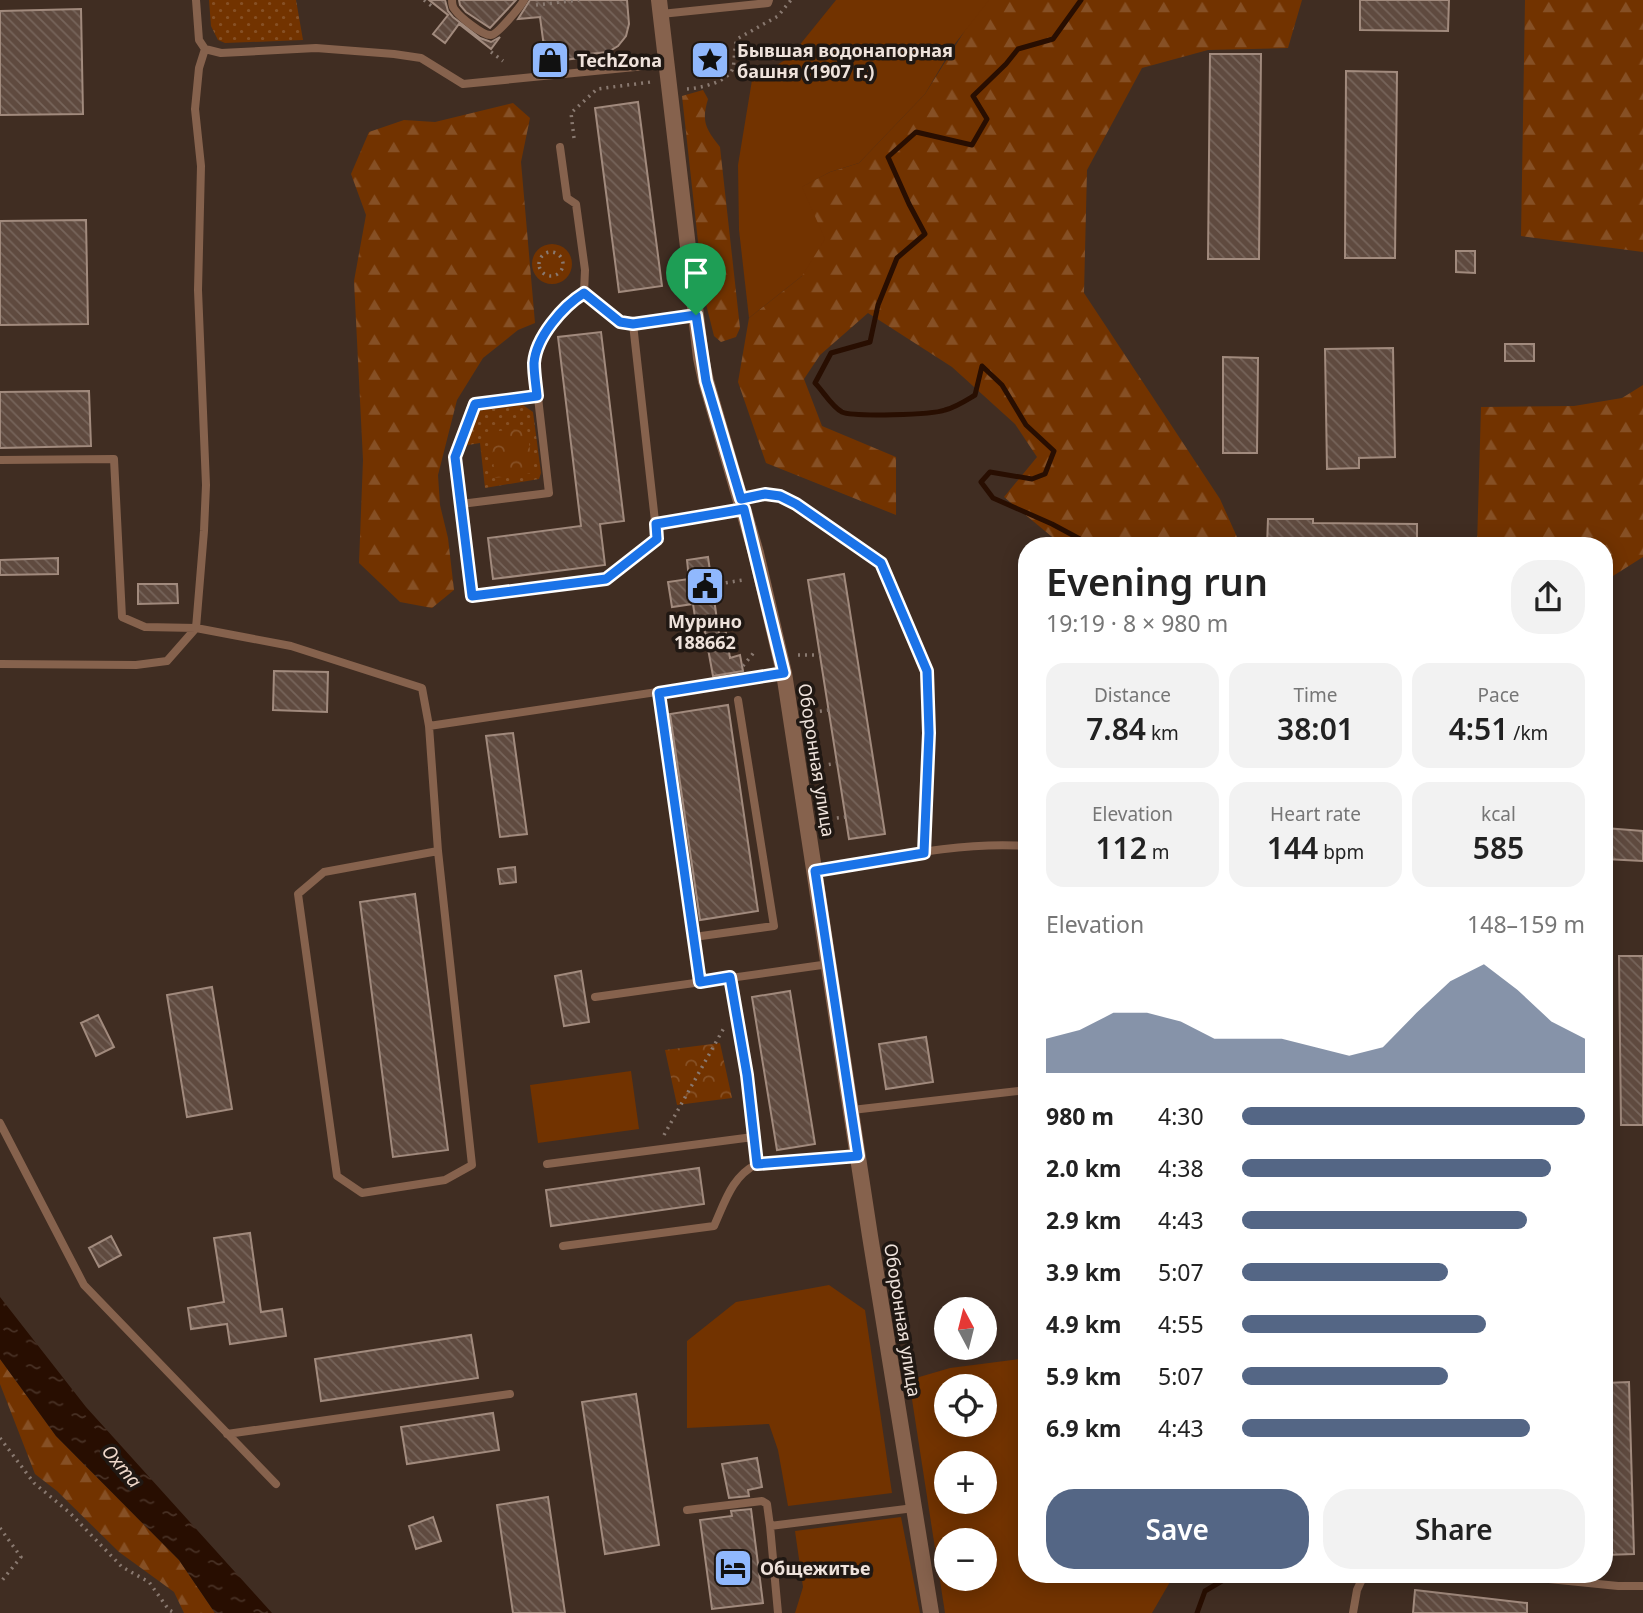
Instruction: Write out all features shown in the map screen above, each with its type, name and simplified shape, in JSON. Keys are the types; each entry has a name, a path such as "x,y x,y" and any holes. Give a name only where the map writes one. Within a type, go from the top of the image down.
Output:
{"street":[{"name":"Оборонная улица","path":"660,7 706,381 742,504 784,673 931,1613"}],"lane":[{"path":"196,0 199,40 205,49 221,52 316,48 394,54 421,58 463,84 666,64"},
{"path":"452,0 454,9 489,36 497,33 510,15 526,3"},
{"path":"702,0 703,10"},
{"path":"660,7 703,10 768,3 769,0"},
{"path":"0,664 136,665 167,661 196,628 206,485 198,290 201,166 195,109 199,68 205,49"},
{"path":"560,147 567,198 576,204 585,271 584,293"},
{"path":"584,293 620,322 633,324 696,315"},
{"path":"461,504 548,493 534,363 537,350 547,331 567,303 584,293"},
{"path":"537,396 475,404 455,457 472,596 606,579 657,539 633,324"},
{"path":"0,460 114,459 122,617 145,627 196,628 291,646 422,688 429,726 438,852 472,1165 445,1180 362,1193 337,1176 298,894 324,872 438,852"},
{"path":"656,524 742,504 765,494 780,496 796,504 881,563 927,671 929,733 924,853"},
{"path":"429,726 784,673"},
{"path":"659,693 700,982"},
{"path":"694,937 774,926 738,700"},
{"path":"815,871 994,844 1018,845"},
{"path":"594,997 829,964"},
{"path":"730,977 747,1075 757,1164"},
{"path":"852,1110 1018,1091"},
{"path":"0,1123 84,1285 276,1484"},
{"path":"547,1164 753,1137"},
{"path":"563,1245 713,1226 735,1180 745,1170 757,1164 858,1156"},
{"path":"228,1434 510,1394"},
{"path":"687,1510 762,1501 767,1504 778,1613"},
{"path":"770,1526 914,1508"},
{"path":"1353,1613 1360,1583"},
{"path":"1589,1583 1643,1586"}],"path":[{"path":"424,0 433,7"},
{"path":"526,3 579,0"},
{"path":"678,91 694,89 724,78 731,72 737,39 778,16 791,0"},
{"path":"491,52 503,61"},
{"path":"574,138 571,113 597,89 658,81"},
{"path":"555,252 560,256 563,268 554,276 547,275 539,266 540,260 543,255 555,252"},
{"path":"712,585 743,580"},
{"path":"743,667 755,651"},
{"path":"790,654 820,655"},
{"path":"790,716 828,710"},
{"path":"799,769 837,763"},
{"path":"807,823 845,817"},
{"path":"656,1149 736,1008"},
{"path":"0,1438 34,1483 70,1513 122,1567 149,1582 169,1610 175,1613"},
{"path":"0,1528 21,1557 0,1583"}],"green space":[{"path":"209,0 296,0 303,40 225,43 218,40 211,26"},
{"path":"836,0 989,0 954,45 925,94 859,163 830,172 802,187 825,239 802,276 749,318 739,230 738,165 752,80 790,57"},
{"path":"984,0 1302,0 1288,48 1208,50 1142,68 1087,170 1084,293 1220,499 1237,537 1052,537 1004,497 1037,457 1015,424 952,367 868,313 820,355 804,379 822,426 896,457 896,515 766,463 738,382 749,318 802,276 801,187 830,172 859,163 925,94"},
{"path":"1525,0 1643,0 1643,252 1521,236"},
{"path":"703,90 708,99 706,125 720,147 740,328 736,337 721,342 714,336 704,296 682,96"},
{"path":"513,103 530,118 521,162 535,323 518,330 483,358 457,400 438,475 440,505 448,538 454,590 432,608 400,602 359,563 363,460 354,281 366,215 351,174 369,132 404,120 435,122"},
{"path":"552,244 566,250 572,264 566,278 552,284 538,278 532,264 538,250"},
{"path":"1643,385 1643,557 1613,576 1613,537 1477,537 1481,407 1574,406 1622,398"},
{"path":"523,405 533,412 541,473 539,479 485,488 480,443 462,446 477,411"},
{"path":"527,428 533,473 495,478 490,432"},
{"path":"720,1043 732,1098 677,1105 665,1050"},
{"path":"631,1071 639,1129 538,1143 530,1085"},
{"path":"829,1285 865,1310 892,1493 788,1506 778,1450 769,1424 687,1428 687,1341 736,1302"},
{"path":"0,1359 56,1436 179,1560 215,1613 184,1613 174,1592 119,1552 57,1491 35,1474 0,1384"},
{"path":"1018,1359 1018,1583 1169,1583 1152,1613 945,1613 942,1591 997,1591 997,1528 934,1528 934,1542 909,1380 950,1368"},
{"path":"901,1517 920,1613 795,1613 803,1587 795,1531"}],"water":[{"name":"Охта","path":"0,1297 86,1407 272,1613 215,1613 179,1560 56,1436 0,1359"}],"building":[{"path":"429,0 445,0 453,17 480,38 491,42 500,37 491,49 459,24 445,43 433,34 448,15"},
{"path":"459,0 516,0 490,28 466,12"},
{"path":"530,0 627,0 629,24 626,36 618,46 608,52 546,62 540,17 518,19"},
{"path":"1360,0 1449,0 1448,31 1360,30"},
{"path":"81,9 83,114 0,115 0,11"},
{"path":"723,46 726,72 699,76 696,49"},
{"path":"1210,54 1261,54 1259,259 1208,259"},
{"path":"1346,71 1397,72 1395,258 1345,258"},
{"path":"638,102 662,286 619,292 595,108"},
{"path":"86,220 88,324 0,325 0,221"},
{"path":"1456,251 1475,251 1475,273 1456,272"},
{"path":"601,332 624,521 600,524 605,565 493,579 488,538 581,526 558,337"},
{"path":"1505,344 1534,344 1534,361 1505,361"},
{"path":"1393,348 1395,457 1359,458 1359,468 1327,469 1325,349"},
{"path":"1223,357 1258,358 1257,453 1223,453"},
{"path":"89,391 91,446 0,448 0,392"},
{"path":"1268,519 1313,519 1313,523 1417,524 1417,537 1267,537"},
{"path":"708,557 719,634 726,633 730,658 740,655 743,671 713,676 702,616 695,617 693,604 672,607 668,582 689,579 687,560"},
{"path":"58,558 58,574 0,575 0,560"},
{"path":"844,574 885,834 849,839 808,580"},
{"path":"138,584 177,584 178,603 138,604"},
{"path":"274,671 328,672 327,712 273,710"},
{"path":"728,705 758,911 700,920 670,714"},
{"path":"513,733 527,834 500,837 486,736"},
{"path":"1613,829 1643,831 1643,861 1613,859"},
{"path":"515,867 516,882 500,884 498,869"},
{"path":"415,894 448,1150 393,1157 360,902"},
{"path":"1619,956 1643,956 1643,1125 1621,1125"},
{"path":"581,971 589,1022 564,1026 555,976"},
{"path":"212,987 232,1109 187,1117 167,995"},
{"path":"790,991 815,1144 777,1150 752,997"},
{"path":"98,1015 114,1047 96,1056 81,1023"},
{"path":"926,1037 933,1082 886,1089 879,1044"},
{"path":"699,1168 704,1204 551,1226 546,1190"},
{"path":"250,1233 261,1312 282,1309 286,1336 230,1344 227,1324 191,1329 188,1308 224,1302 214,1238"},
{"path":"111,1236 121,1255 99,1267 89,1248"},
{"path":"471,1335 478,1378 321,1401 315,1359"},
{"path":"1629,1382 1634,1554 1613,1555 1613,1383"},
{"path":"636,1394 659,1545 605,1554 582,1402"},
{"path":"493,1413 499,1450 407,1464 401,1427"},
{"path":"757,1458 762,1487 748,1490 749,1496 729,1498 722,1464"},
{"path":"548,1497 565,1613 513,1613 497,1505"},
{"path":"751,1509 763,1603 712,1609 700,1520 732,1516 731,1511"},
{"path":"433,1517 441,1541 416,1549 409,1526"},
{"path":"1415,1590 1527,1603 1527,1613 1413,1613"}],"waterway":[{"path":"1076,537 993,498 981,482 990,472 1032,479 1045,474 1054,451 1026,425 1002,385 982,366 975,395 949,409 937,412 849,414 838,410 815,383 831,353 870,342 878,305 897,258 925,234 888,157 916,132 972,145 987,119 973,96 1018,49 1053,39 1081,0"},
{"path":"1197,1613 1205,1591 1218,1583"}],"place":[{"name":"TechZona","path":"550,60"},
{"name":"Бывшая водонапорная башня (1907 г.)","path":"710,60"},
{"name":"Мурино 188662","path":"705,586"},
{"name":"Общежитье","path":"733,1568"}],"route":[{"path":"584,293 620,322 633,324 696,315 706,381 741,499 765,494 780,496 796,504 881,563 927,671 929,733 924,853 815,871 858,1156 757,1164 747,1075 730,977 700,982 659,693 784,673 744,509 656,524 657,539 606,579 472,596 455,457 475,404 537,396 534,363 537,350 567,303 584,293"}]}
